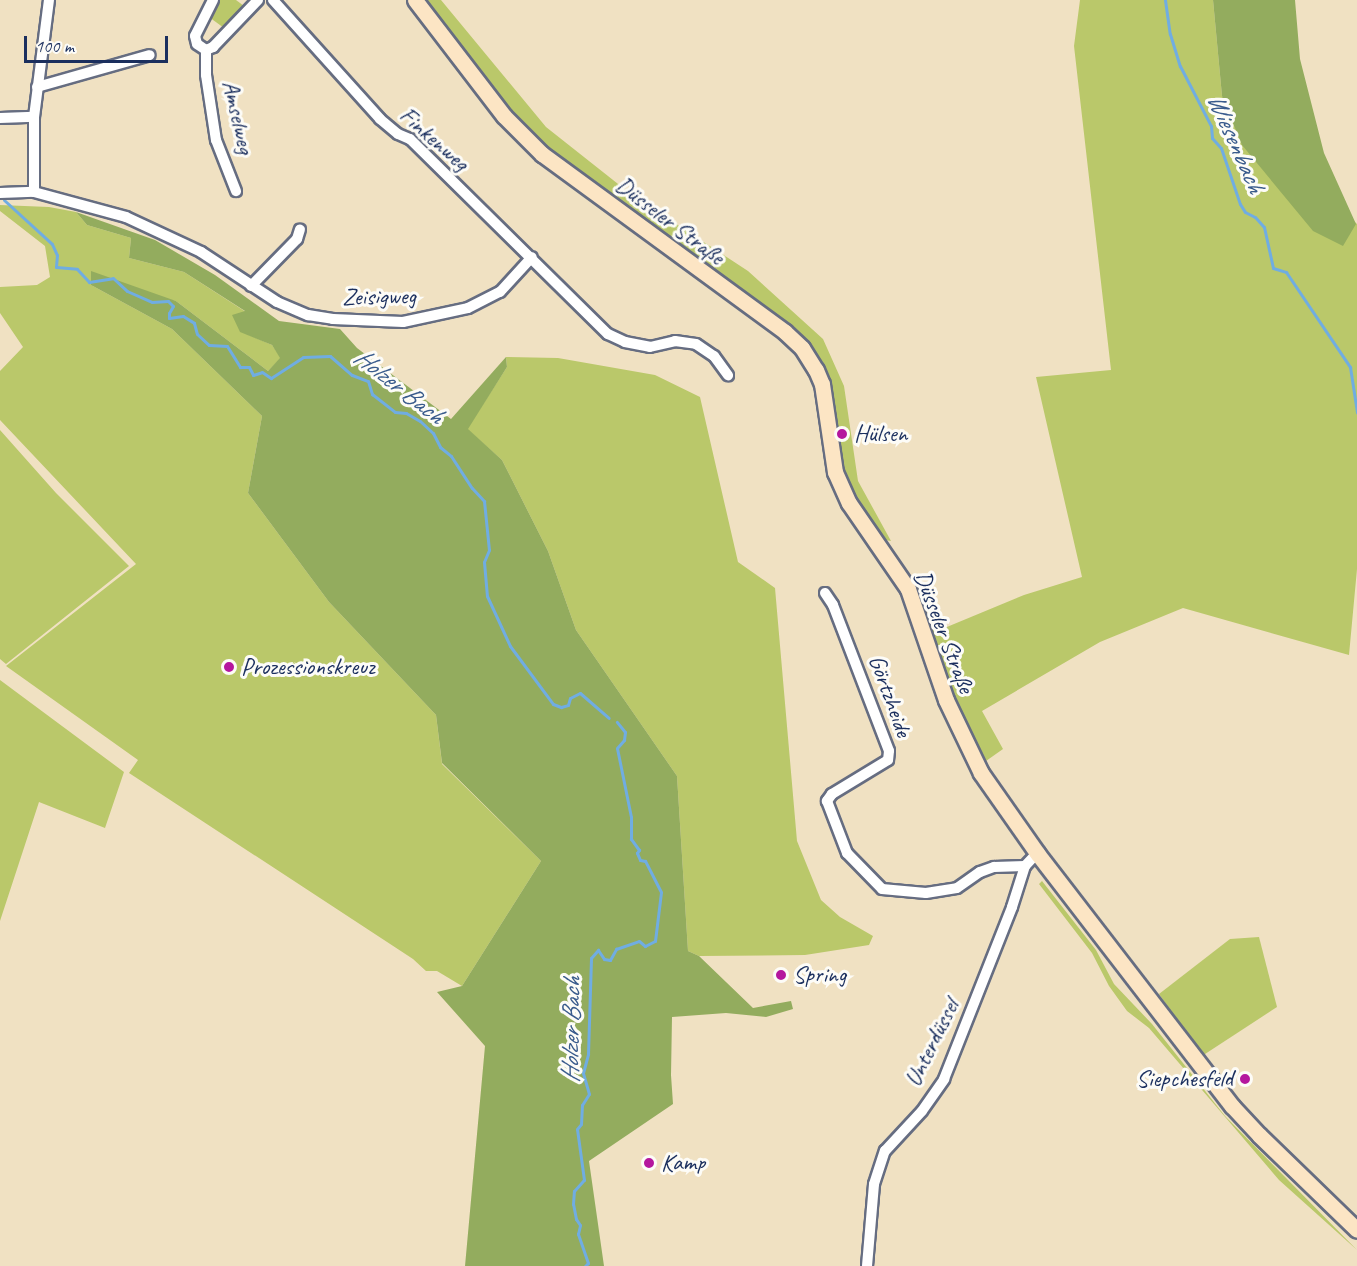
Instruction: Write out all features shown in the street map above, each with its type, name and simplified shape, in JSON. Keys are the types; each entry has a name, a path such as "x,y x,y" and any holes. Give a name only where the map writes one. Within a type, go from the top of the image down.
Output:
{"main road":[{"name":"Düsseler Straße","path":"415,0 504,116 543,154 785,332 802,348 822,384 835,472 849,503 908,589 946,700 981,773 1037,853 1232,1106 1258,1135 1357,1230"}],"street":[{"path":"34,192 34,117 49,0"},
{"name":"Amselweg","path":"213,0 195,36 197,44 206,50 206,75 216,140 236,191"},
{"path":"206,50 213,47 258,0"},
{"name":"Finkenweg","path":"273,0 380,119 398,134 410,139 608,334 650,347 675,341 696,344 714,356 728,375"},
{"path":"38,87 150,55"},
{"path":"0,118 34,117"},
{"name":"Zeisigweg","path":"0,193 34,192 126,217 201,252 277,302 308,315 333,320 403,322 468,308 500,292 532,257"},
{"path":"251,286 297,239 300,230"},
{"name":"Görtzheide","path":"825,593 833,605 889,751 888,760 832,794 827,801 847,853 882,889 926,893 957,888 980,872 994,867 1025,866"},
{"path":"1025,866 1037,853"},
{"name":"Unterdüssel","path":"867,1266 874,1184 885,1151 922,1111 944,1079 1012,907 1025,866"}],"green space":[{"path":"218,0 236,0 244,6 224,28 209,17"},
{"path":"421,0 441,0 546,127 632,195 748,271 823,339 844,386 858,481 891,541 880,539 847,486 824,373 535,138 491,91"},
{"path":"1080,0 1213,0 1222,96 1357,224 1357,569 1349,655 1183,608 1100,642 982,711 1003,749 986,761 958,710 930,627 942,629 1024,595 1082,577 1036,377 1111,370 1074,46"},
{"path":"1213,0 1295,0 1300,59 1324,153 1356,224 1343,246 1313,231 1242,145 1222,96"},
{"path":"0,205 49,207 76,212 87,225 131,238 129,258 184,272 246,312 240,331 272,345 281,358 268,371 176,301 91,285 172,329 262,416 248,493 329,602 436,715 442,764 541,861 462,986 437,971 426,971 413,959 129,773 138,760 6,666 136,564 0,420 0,371 23,347 0,313 0,287 37,285 50,277 45,246 0,211"},
{"path":"76,212 155,240 215,275 279,321 340,329 357,348 451,419 506,357 507,367 468,429 502,460 548,551 576,630 677,776 688,951 699,956 753,1008 791,1001 793,1009 766,1017 726,1013 672,1017 673,1104 589,1161 604,1266 465,1266 485,1046 437,992 462,986 541,861 442,763 436,715 329,602 248,493 262,416 172,329 91,285 91,271 176,301 268,371 280,358 272,345 240,332 232,315 245,311 184,272 129,258 131,238 87,225"},
{"path":"506,357 558,358 655,375 700,397 738,562 775,588 797,841 821,900 840,917 873,936 869,945 805,955 699,956 688,951 677,776 576,630 548,551 502,460 467,429 507,367"},
{"path":"0,430 56,493 129,566 6,664 0,659"},
{"path":"0,680 124,772 105,828 39,802 0,921"},
{"path":"1042,881 1096,950 1114,984 1152,1024 1225,1116 1357,1250 1279,1180 1149,1028 1127,1011 1109,986 1092,953 1039,884"},
{"path":"1259,937 1277,1007 1202,1056 1159,994 1230,939"}],"waterway":[{"name":"Wiesenbach","path":"1165,0 1170,34 1180,66 1211,126 1212,138 1221,148 1240,204 1245,212 1255,217 1264,227 1273,268 1286,272 1350,367 1357,412"},
{"name":"Holzer Bach","path":"4,200 52,244 57,255 56,267 77,269 89,282 113,278 127,291 152,302 168,301 173,306 169,318 183,316 194,323 197,334 209,345 227,346 240,367 249,367 253,375 262,372 271,378 303,357 330,356 352,375 368,381 372,394 395,412 406,413 420,421 433,433 440,447 451,456 472,488 484,501 489,550 484,562 487,596 510,646 553,704 561,707 568,705 570,698 580,693 609,718"},
{"name":"Holzer Bach","path":"585,1266 588,1263 578,1234 580,1225 576,1219 573,1204 574,1191 584,1180 577,1129 581,1124 582,1105 589,1094 583,1073 588,1054 591,958 598,950 604,959 610,960 616,949 639,941 645,946 655,941 661,892 645,861 640,860 637,853 639,850 631,839 631,817 617,748 624,740 625,732 617,722"}],"place":[{"name":"Hülsen","path":"842,434"},
{"name":"Prozessionskreuz","path":"229,667"},
{"name":"Spring","path":"781,975"},
{"name":"Siepchesfeld","path":"1245,1079"},
{"name":"Kamp","path":"649,1163"}]}
